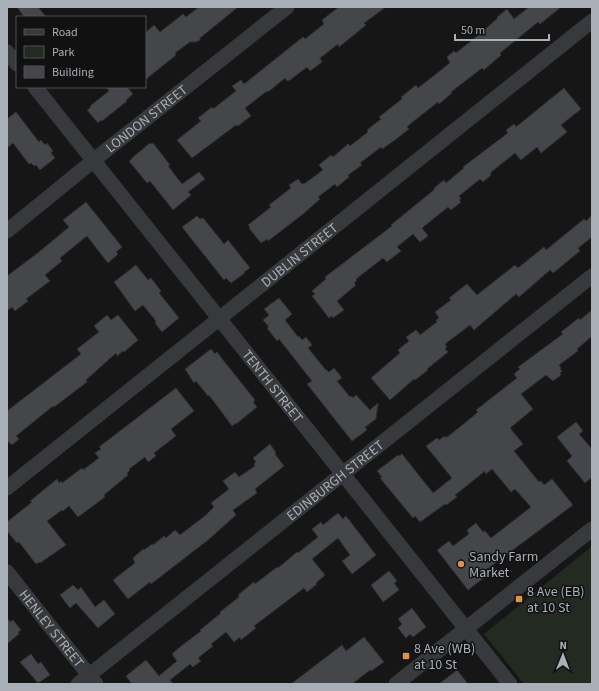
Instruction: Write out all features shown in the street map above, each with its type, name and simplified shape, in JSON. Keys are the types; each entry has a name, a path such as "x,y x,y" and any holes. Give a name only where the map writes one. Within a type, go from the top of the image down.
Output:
{"street":[{"name":"LONDON STREET","path":"7,231 94,160 288,7"},
{"name":"DUBLIN STREET","path":"7,488 592,21"},
{"path":"7,52 16,63"},
{"name":"TENTH STREET","path":"36,88 510,684"},
{"name":"EDINBURGH STREET","path":"88,681 343,474 592,276"},
{"path":"396,684 592,529"},
{"name":"HENLEY STREET","path":"7,572 88,681"}],"green space":[{"path":"592,546 592,684 524,684 484,634"}],"building":[{"path":"17,7 38,7 45,16 23,16"},
{"path":"199,7 238,7 200,38 200,40 190,42 175,53 176,55 146,79 146,32 154,25 160,32 183,14 186,17"},
{"path":"339,7 386,7 364,23 366,25 339,47 338,44 320,58 322,62 310,71 307,67 290,80 287,81 285,78 245,108 251,116 238,126 236,125 192,158 177,140 201,121 198,118 212,107 213,109 236,91 232,86 241,80 244,84 303,37 305,39 324,24 322,20"},
{"path":"529,7 561,7 540,24 538,22 500,53 501,55 484,70 482,68 451,92 452,93 439,104 438,102 410,124 407,127 409,129 395,140 382,149 381,147 360,163 362,165 348,175 349,177 337,187 335,184 318,197 320,199 303,214 268,241 267,239 261,243 248,225 271,207 269,205 291,188 289,185 298,179 302,184 304,184 323,170 319,165 331,155 333,157 348,144 350,146 368,132 367,130 381,119 379,117 402,99 401,97 416,85 418,88 450,63 447,57 454,51 456,53 476,37 507,9 514,19"},
{"path":"107,88 128,88 133,94 126,100 127,101 98,123 87,110 109,91"},
{"path":"564,88 581,109 561,125 567,132 541,153 537,147 521,160 515,153 490,173 491,175 483,182 480,179 459,196 461,199 459,200 461,202 451,210 448,207 422,228 428,236 420,242 413,234 397,247 401,251 387,262 383,258 356,279 357,280 354,283 356,285 337,301 344,310 333,318 332,316 329,318 312,296 315,294 312,291 326,279 325,277 392,226 391,225 444,180 446,183 464,168 463,167 508,133 506,130 514,124 516,127"},
{"path":"16,112 39,142 41,140 45,145 47,143 53,151 51,153 55,158 40,170 36,165 34,166 31,163 29,164 13,143 7,148 7,119"},
{"path":"150,143 153,143 182,184 199,172 205,179 188,192 191,195 173,210 150,181 147,183 129,161"},
{"path":"86,202 122,247 116,252 118,254 108,263 87,236 60,258 62,261 45,275 50,281 26,299 28,301 15,311 12,307 7,311 7,276 69,227 63,220"},
{"path":"592,215 592,237 578,248 580,251 553,273 550,270 519,297 516,294 474,330 470,325 445,344 447,347 445,349 448,352 390,400 371,378 400,353 398,350 409,341 406,337 416,330 420,335 437,322 436,320 439,318 435,312 451,300 449,298 467,284 477,295 515,265 518,268 544,247 546,250 584,219 586,221"},
{"path":"197,216 200,219 203,218 224,244 228,240 250,268 231,283 226,278 224,280 182,227"},
{"path":"136,265 148,280 151,278 161,291 159,293 179,318 162,332 155,323 156,321 143,305 135,311 114,282"},
{"path":"279,298 292,314 285,320 298,337 299,336 302,340 306,337 312,345 308,348 325,369 329,372 334,368 342,378 337,381 350,397 351,396 353,398 356,395 370,410 378,403 376,419 365,427 367,430 352,441 307,384 312,381 279,339 277,341 267,328 269,327 263,320 269,315 264,309"},
{"path":"592,310 592,336 577,349 578,351 559,365 562,371 560,373 561,375 553,381 546,375 521,394 533,409 510,428 523,444 514,451 539,482 541,481 544,485 552,479 573,505 482,573 485,577 468,590 437,550 449,541 453,546 469,534 467,530 476,523 483,532 485,531 491,538 531,507 515,489 511,492 492,469 486,474 485,471 455,495 457,497 420,522 415,516 413,518 380,478 382,477 377,471 398,455 399,456 402,454 433,493 452,478 426,446 437,438 439,440 445,436 446,438 471,418 478,412 476,410 517,378 514,374 520,369 518,367 563,334 561,332 579,318 580,320"},
{"path":"107,315 111,320 118,315 138,340 124,352 123,351 117,356 116,353 86,380 87,382 54,407 53,406 16,436 19,439 12,445 9,442 7,443 7,411 81,354 77,349 99,332 94,326"},
{"path":"211,349 215,354 217,352 255,400 253,402 257,407 232,426 209,395 208,396 196,381 194,383 185,369"},
{"path":"176,388 194,411 171,429 176,436 154,453 156,456 148,462 145,457 129,469 130,470 127,473 128,475 104,495 105,497 78,517 69,506 47,521 66,545 40,563 39,562 36,564 19,542 17,543 7,531 7,522 57,479 59,483 61,481 62,483 82,468 83,470 99,458 95,453 101,449 99,447"},
{"path":"576,422 583,431 579,434 592,449 592,477 585,483 567,461 572,456 557,437"},
{"path":"270,444 284,466 255,489 257,493 233,510 236,515 208,540 151,584 150,582 128,599 113,580 135,563 133,558 143,549 144,550 152,544 153,545 164,536 166,538 175,530 180,535 206,515 214,507 211,503 229,489 223,481 235,472 239,477 255,466 254,464 256,462 253,458"},
{"path":"338,513 343,519 346,516 376,555 352,574 342,561 350,555 338,538 312,559 325,575 316,583 317,584 307,592 304,588 254,626 256,628 241,640 240,637 234,642 226,632 211,644 213,646 198,658 201,661 193,667 190,664 170,680 173,684 132,684 126,676 146,660 159,676 177,661 172,654 201,631 200,630 239,597 238,595 254,582 255,584 277,567 278,568 318,537 312,529 321,522 323,525"},
{"path":"389,571 397,581 394,583 399,590 383,602 371,585"},
{"path":"73,585 78,590 81,587 95,607 104,600 115,614 98,628 76,603 70,608 60,595"},
{"path":"412,608 426,627 413,637 410,634 406,638 398,628 402,624 398,619"},
{"path":"7,618 10,622 13,620 21,630 18,632 19,634 7,644"},
{"path":"364,637 384,662 371,671 370,670 352,684 291,684 342,645 346,651"},
{"path":"31,654 38,664 41,662 50,675 38,683 20,662"},
{"path":"457,670 468,684 439,684"}],"place":[{"name":"Sandy Farm Market","path":"461,564"},
{"name":"8 Ave (EB) at 10 St","path":"519,599"},
{"name":"8 Ave (WB) at 10 St","path":"406,656"}]}
